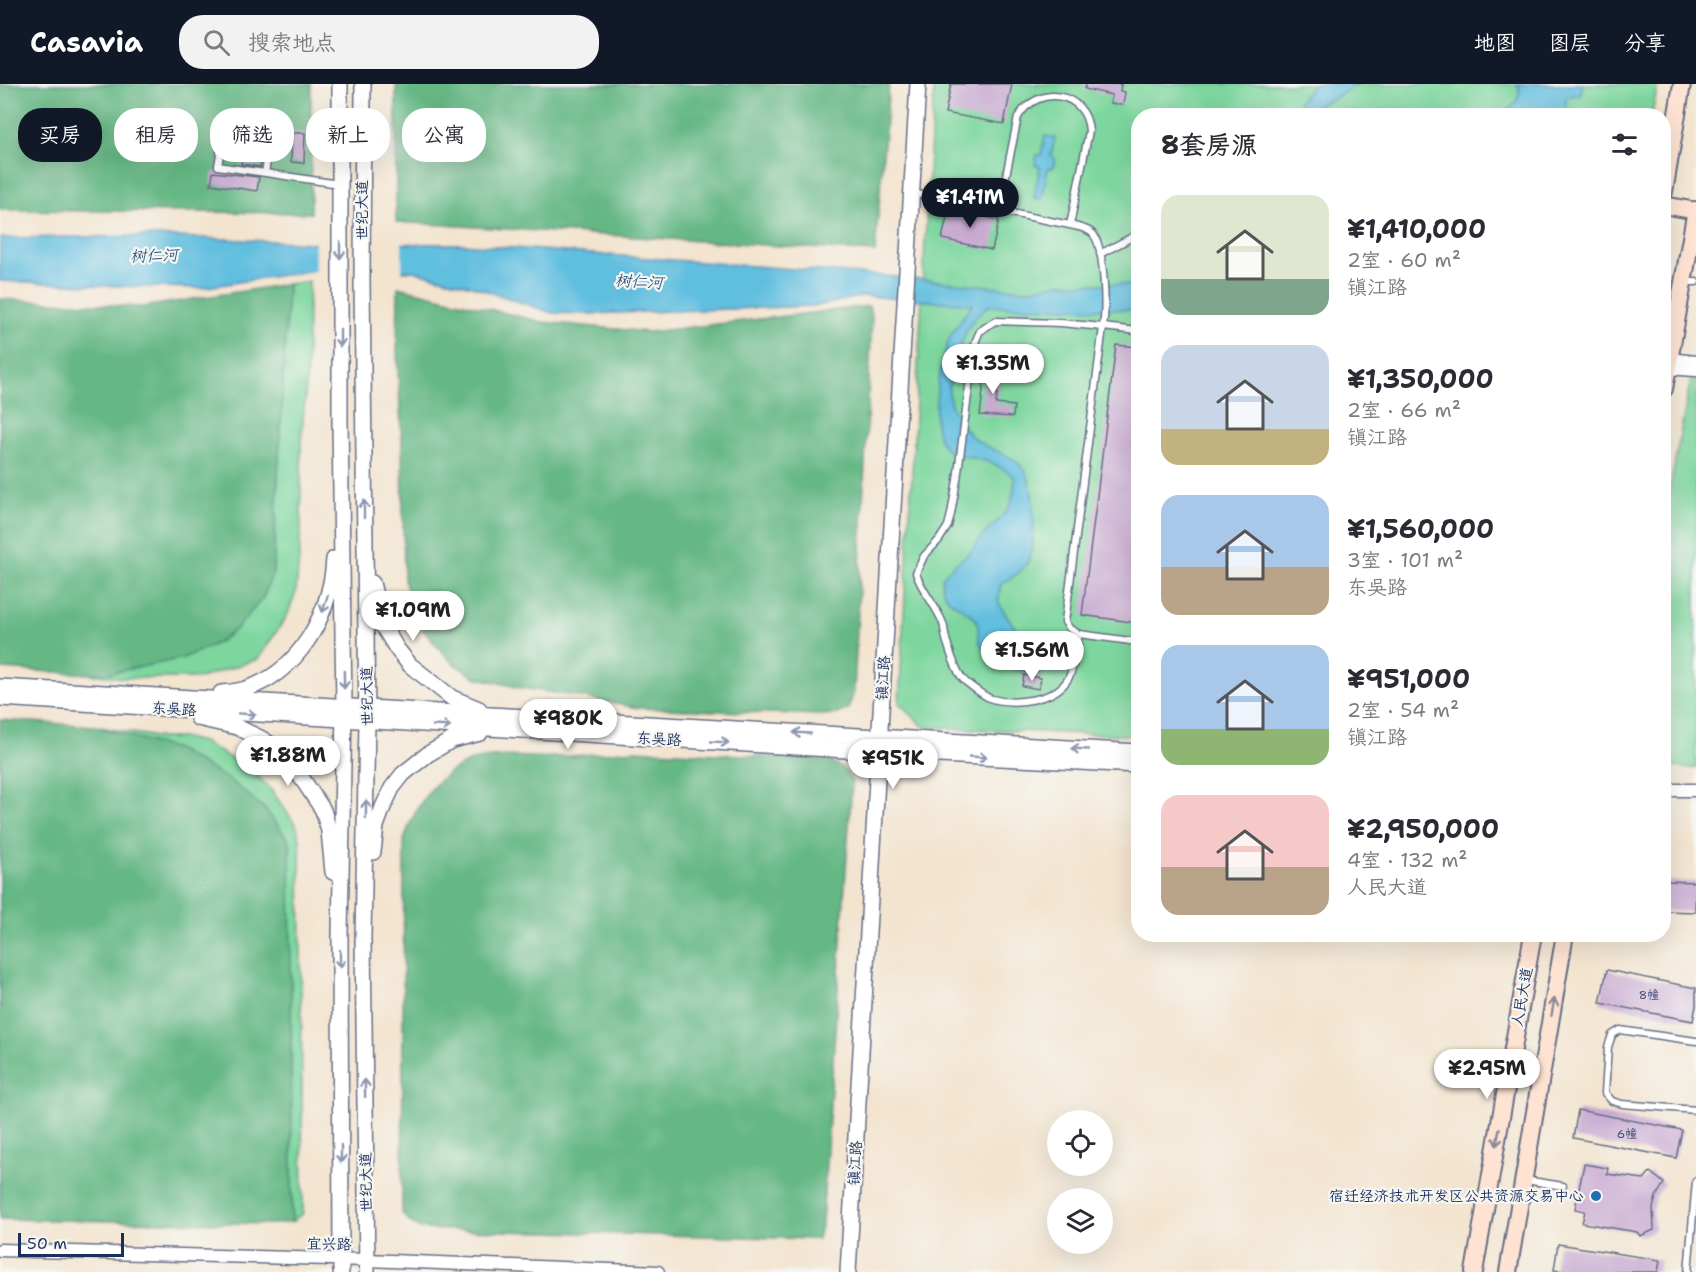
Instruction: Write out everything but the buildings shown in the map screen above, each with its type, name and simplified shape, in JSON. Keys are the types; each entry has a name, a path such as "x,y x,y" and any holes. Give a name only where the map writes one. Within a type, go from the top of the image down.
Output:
{"main road":[{"path":"1671,150 1682,84"},
{"path":"1671,207 1696,210 1689,282 1671,348"},
{"name":"人民大道","path":"1474,1272 1532,942"},
{"path":"1508,1272 1564,942"}],"street":[{"name":"世纪大道","path":"340,84 340,421 344,714 340,935 341,1266"},
{"name":"世纪大道","path":"363,84 362,280 367,714 363,939 367,1266"},
{"name":"镇江路","path":"848,1272 918,84"},
{"path":"1671,365 1696,362"},
{"path":"1671,367 1696,370"},
{"path":"157,702 237,692 259,684 283,668 315,630 325,607 333,573 340,421"},
{"path":"364,547 383,626 396,649 410,665 452,698 493,722"},
{"name":"东吴路","path":"0,687 157,702 879,745 1131,764"},
{"name":"东吴路","path":"0,698 157,702"},
{"path":"157,702 237,727 279,750 295,768 322,810 329,831 340,935"},
{"path":"363,939 376,826 382,807 392,788 403,774 428,754 452,740 493,722"},
{"name":"东吴路","path":"879,745 1131,752"},
{"path":"1671,789 1696,790"},
{"name":"宜兴路","path":"0,1250 341,1266 658,1272"}],"lane":[{"path":"999,210 1018,117 1023,108 1032,101 1043,96 1060,96 1073,101 1089,121 1070,225"},
{"path":"265,173 268,149 222,142 218,166 265,173 340,184"},
{"path":"911,193 1084,228 1092,233 1096,241 1102,265 1105,316 1065,622 1070,629 1079,634 1131,641"},
{"path":"1100,254 1131,238"},
{"path":"1079,634 1068,679 1057,692 1041,698 1015,702 990,699 963,679 955,666 943,624 916,573 924,556 948,526 957,480 976,340 980,331 995,321 1061,323 1131,330"},
{"path":"1696,1041 1620,1030 1612,1035 1608,1047 1605,1093 1612,1101 1622,1104 1696,1110"},
{"path":"1524,1180 1563,1186"},
{"path":"1688,1272 1694,1240 1696,1181"}],"green space":[{"path":"0,84 311,84 311,108 306,108 306,162 311,162 311,213 0,210"},
{"path":"396,84 889,84 875,252 396,222"},
{"path":"934,84 1658,84 1653,108 1131,108 1131,736 924,727 899,703"},
{"path":"309,281 306,386 301,442 301,533 296,592 287,616 258,659 200,678 124,678 89,674 111,673 183,658 219,642 237,628 273,572 288,284"},
{"path":"288,284 273,572 263,598 237,628 219,642 183,658 111,673 0,669 0,299 143,307"},
{"path":"398,287 542,322 649,332 869,306 872,317 854,692 848,709 837,714 820,715 638,708 520,688 475,677 454,664 419,624 404,580 402,445 397,352"},
{"path":"1696,376 1696,768 1671,767 1671,483 1691,377"},
{"path":"0,720 94,726 176,749 230,780 266,810 290,842 292,1222 273,1224 0,1219"},
{"path":"94,726 162,738 185,738 203,742 252,771 269,787 296,825 300,840 303,1213 292,1222 290,842 266,810 229,780 176,749"},
{"path":"635,750 819,759 838,765 852,782 822,1222 818,1239 421,1229 402,1213 404,840 409,826 423,799 432,788 455,769 468,763 491,757 573,756"}],"water":[{"path":"1313,84 1358,84 1335,98 1321,103 1316,108 1298,108"},
{"path":"1515,84 1583,84 1580,96 1574,95 1565,100 1567,108 1511,108 1518,97 1519,87"},
{"path":"1045,136 1055,138 1051,156 1055,158 1053,168 1048,168 1042,199 1034,198 1040,167 1035,165 1037,155 1041,155"},
{"name":"树仁河","path":"156,236 315,243 462,244 887,276 1025,290 1060,283 1131,285 1131,310 988,306 968,328 953,369 949,396 961,423 977,441 1020,465 1025,471 1031,489 1034,513 1030,557 1022,570 1001,584 998,601 1020,635 1038,647 1046,660 1044,670 1027,672 1008,667 991,657 980,643 976,620 950,601 942,588 942,579 948,571 970,552 1007,511 1014,490 1015,478 1010,474 988,462 951,452 942,444 937,432 936,397 947,346 951,335 972,304 863,296 817,306 588,314 552,313 472,286 413,271 315,270 201,288 0,281 0,238"}],"pier":[{"path":"315,240 402,240 402,274 315,273"},
{"path":"1671,311 1696,313 1696,341 1671,340"}],"place":[{"name":"宿迁经济技术开发区公共资源交易中心","path":"1596,1196"}]}
